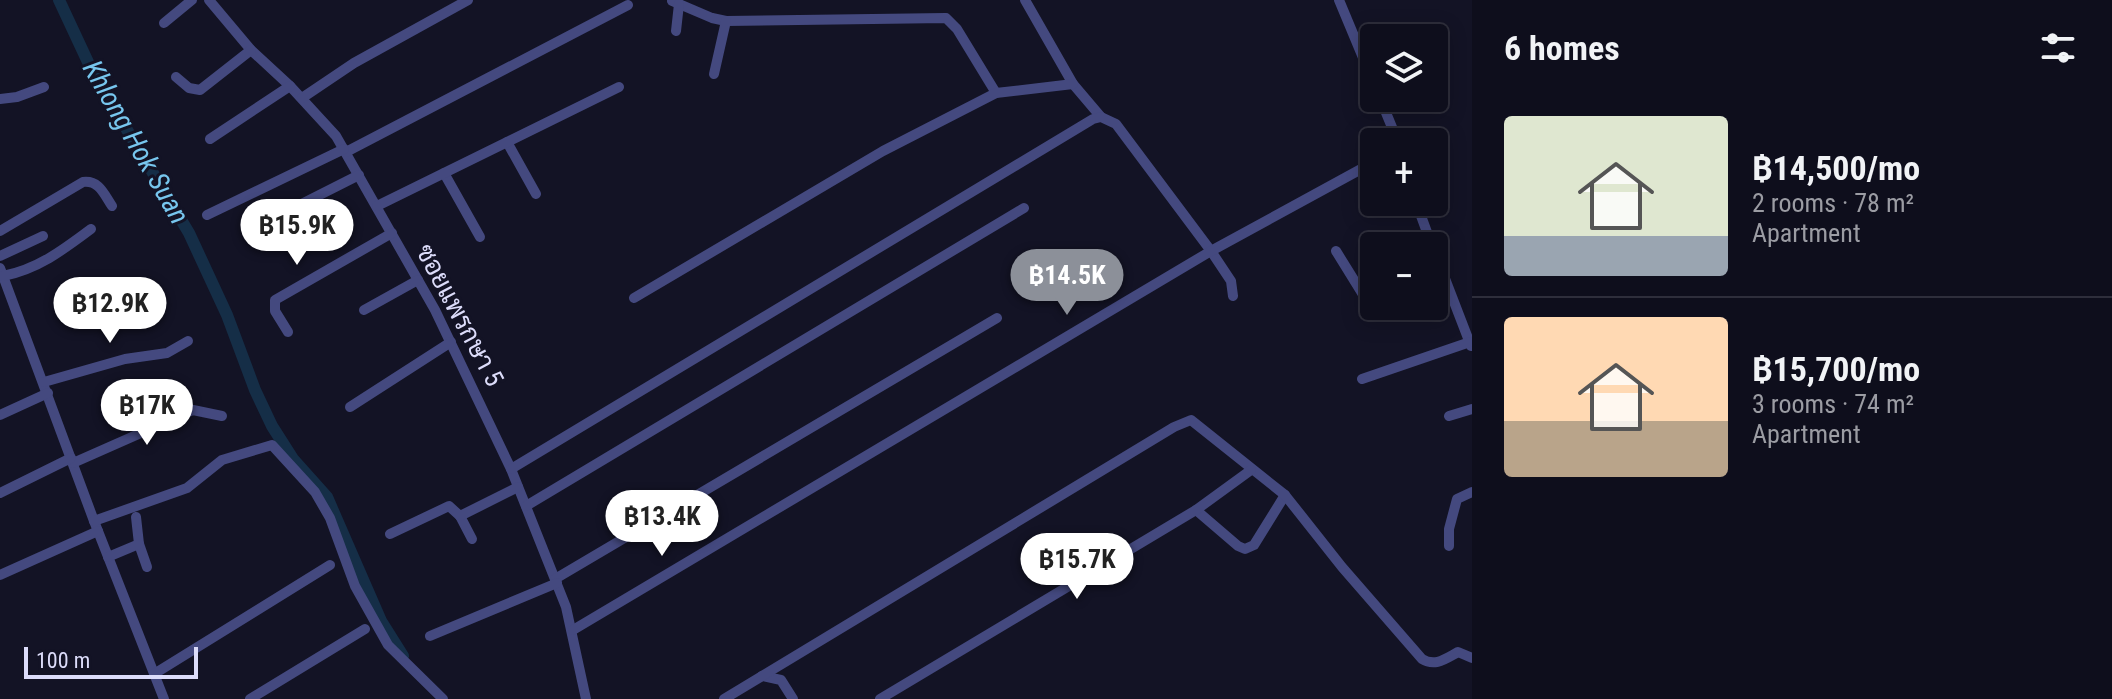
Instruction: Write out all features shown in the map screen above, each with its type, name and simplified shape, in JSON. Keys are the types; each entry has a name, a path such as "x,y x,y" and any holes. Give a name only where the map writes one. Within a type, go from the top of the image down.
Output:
{"street":[{"path":"164,23 192,0"},
{"name":"ซอยแพรกษา 5","path":"209,0 251,50 321,117 345,150 418,280 451,342 526,506 573,630 586,699"},
{"path":"302,98 354,63 468,0"},
{"path":"1025,0 1073,84 1101,117 1116,124 1211,251 1231,281 1233,296"},
{"path":"1339,0 1360,50"},
{"path":"676,31 676,3 726,26 946,18 953,22 996,93"},
{"path":"207,215 345,150 628,5"},
{"path":"714,74 726,26"},
{"path":"176,77 189,88 200,90 251,50"},
{"path":"634,298 883,151 996,93 1073,84"},
{"path":"210,139 290,86"},
{"path":"0,99 17,97 44,87"},
{"path":"377,206 619,87"},
{"path":"511,469 1085,123 1101,117"},
{"path":"507,142 536,194"},
{"path":"573,630 1211,251 1360,170"},
{"path":"444,173 480,237"},
{"path":"268,221 359,175"},
{"path":"0,231 83,182 94,182 112,206"},
{"path":"526,506 1024,208"},
{"path":"91,229 47,261 20,273 2,272 164,699"},
{"path":"288,332 275,311 275,300 392,233"},
{"path":"0,256 43,236"},
{"path":"1336,251 1360,292"},
{"path":"364,310 418,280"},
{"path":"1362,379 1471,345 1448,297"},
{"path":"430,636 556,581 997,318"},
{"path":"0,415 46,387 125,359 167,353 188,341"},
{"path":"350,407 451,342"},
{"path":"1449,416 1472,409"},
{"path":"0,493 193,410 222,416"},
{"path":"724,699 1186,421 1195,422 1285,495 1342,567 1422,659 1437,663 1458,652 1472,658"},
{"path":"0,575 96,526 187,488 222,460 272,445 315,492 330,518 355,586 388,645 443,699"},
{"path":"880,699 1196,510 1251,470"},
{"path":"460,516 518,487"},
{"path":"1449,546 1449,529 1457,499 1472,492"},
{"path":"1196,510 1245,549 1254,545 1285,495"},
{"path":"390,534 452,506 472,539"},
{"path":"136,517 139,544 147,567"},
{"path":"108,557 139,544"},
{"path":"154,674 330,565"},
{"path":"250,699 365,629"},
{"path":"762,676 781,680 793,699"}],"waterway":[{"name":"Khlong Hok Suan","path":"59,0 94,75 189,233 227,315 272,426 293,459 327,497 381,621 403,656"}]}
